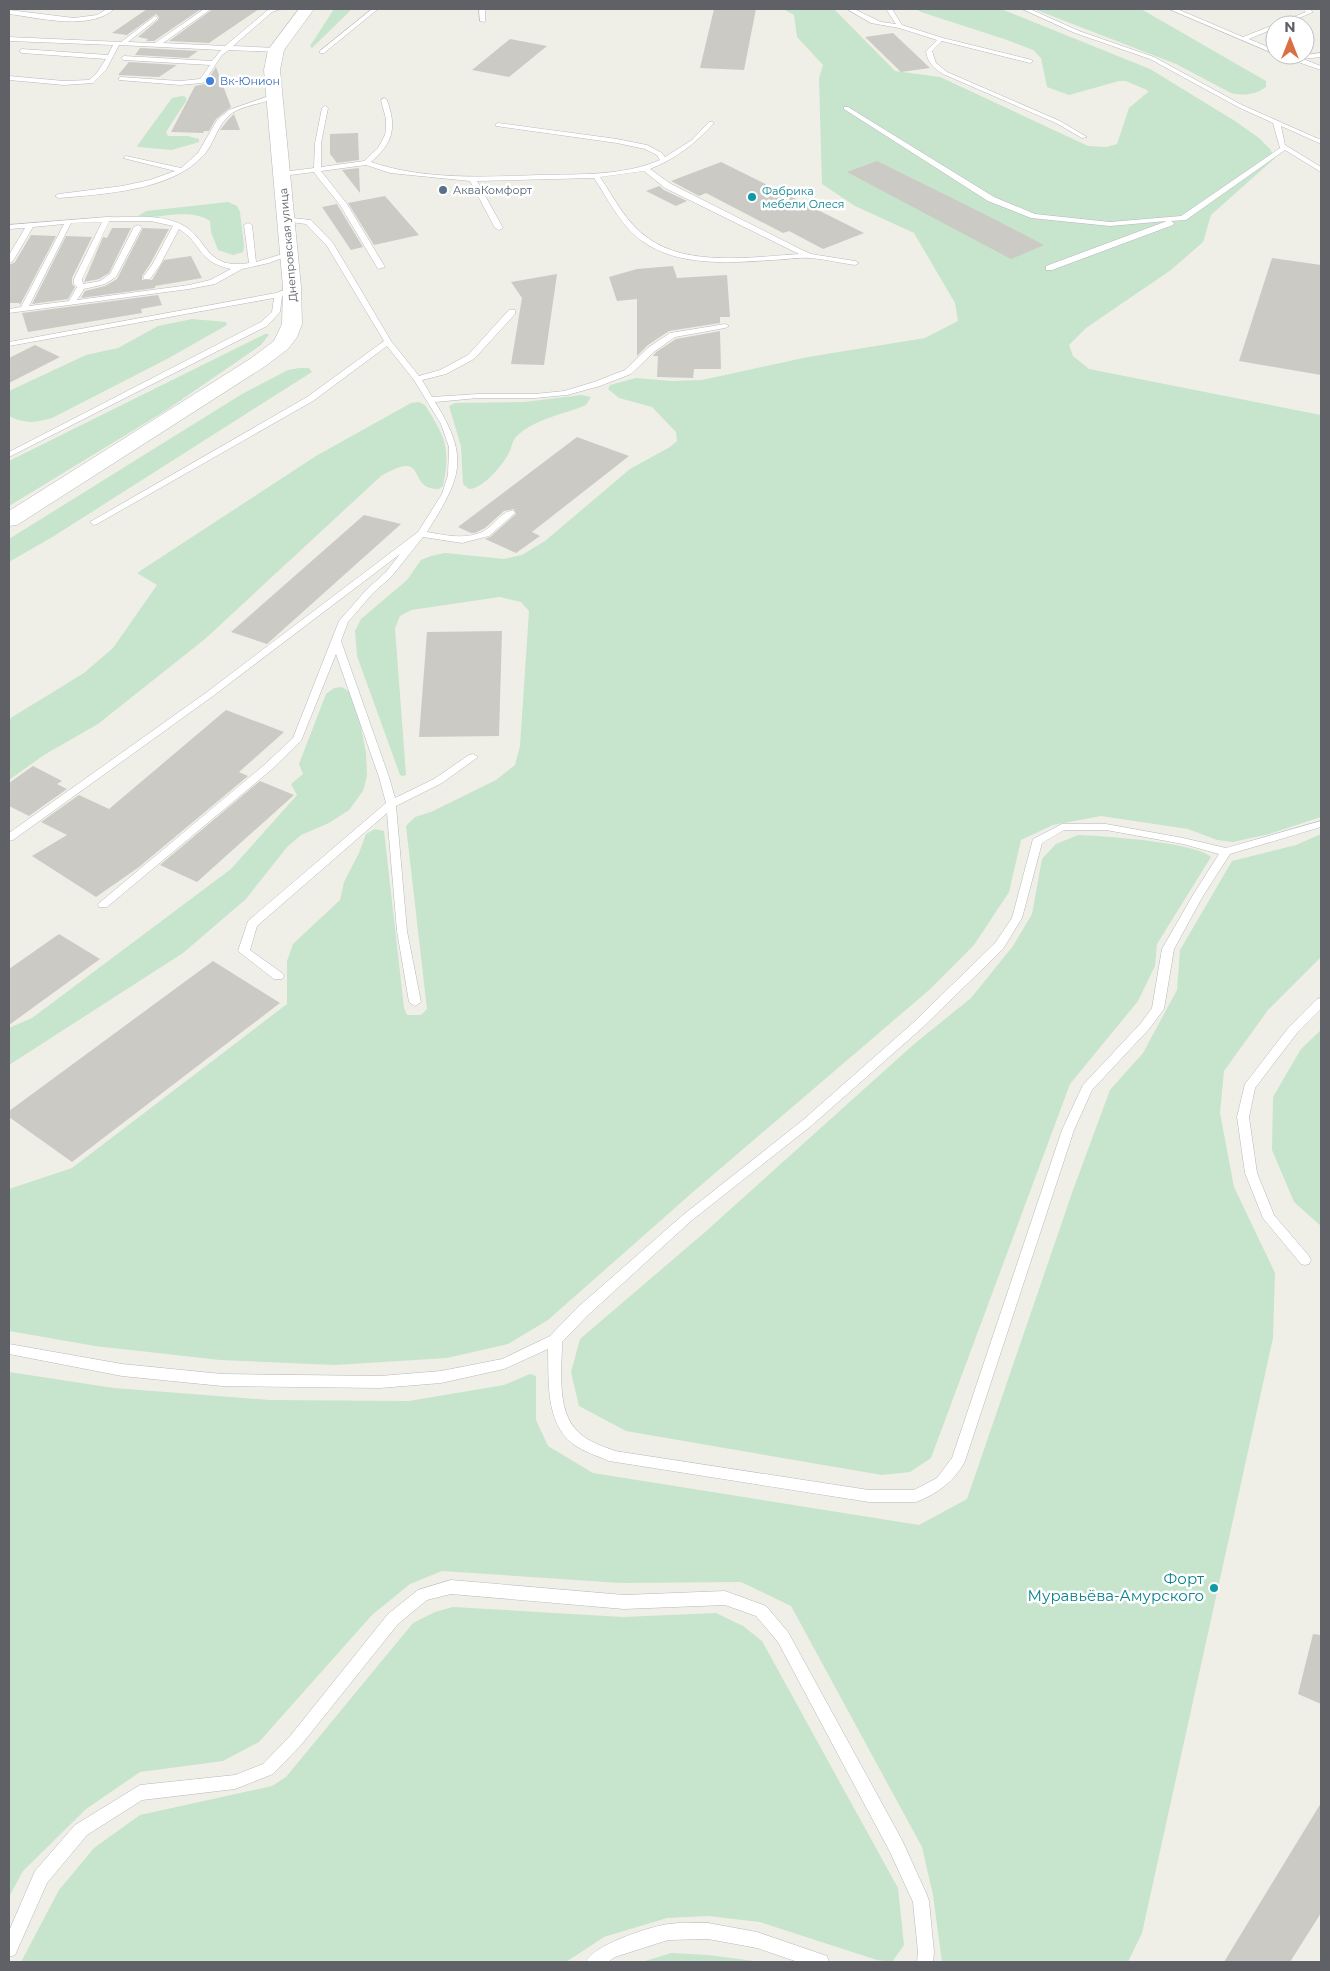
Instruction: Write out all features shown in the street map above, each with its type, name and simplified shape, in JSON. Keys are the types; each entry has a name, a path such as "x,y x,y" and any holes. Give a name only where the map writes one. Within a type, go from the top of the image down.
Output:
{"main road":[{"name":"Днепровская улица","path":"9,520 257,363 281,345 288,337 292,324 285,291 289,254 272,70 276,50 305,9"}],"lane":[{"path":"36,15 47,9"},
{"path":"9,12 74,20 99,17 111,9"},
{"path":"157,45 208,9"},
{"path":"121,79 180,83 202,81 227,48 270,11 277,9"},
{"path":"322,52 375,9"},
{"path":"482,9 483,21"},
{"path":"850,9 874,23 886,26 900,26 941,39 1030,61"},
{"path":"889,9 900,26"},
{"path":"1025,9 1077,32 1152,58 1240,106 1321,142"},
{"path":"1172,9 1265,48"},
{"path":"9,78 78,83 90,82 95,79 120,44 155,18"},
{"path":"1243,39 1265,30"},
{"path":"9,39 276,50"},
{"path":"941,39 929,51 930,60 935,66 946,73 1058,122 1084,137"},
{"path":"22,51 111,57"},
{"path":"124,58 214,63"},
{"path":"59,196 107,192 162,180 182,170 201,154 219,121 231,111 274,96"},
{"path":"366,163 379,152 388,135 390,114 384,100"},
{"path":"325,108 318,143 317,170 321,178 343,204 381,267"},
{"path":"846,108 991,199 1034,216 1110,224 1183,218"},
{"path":"1276,122 1282,146 1321,170"},
{"path":"282,174 366,163 390,171 472,179 596,176 645,169 664,161 694,141 711,123"},
{"path":"498,125 625,142 647,147 660,154 664,161"},
{"path":"1049,268 1183,218 1285,148"},
{"path":"126,158 182,170"},
{"path":"645,169 668,186 809,256"},
{"path":"596,176 621,214 645,240 671,253 692,258 735,259 809,256 855,263"},
{"path":"472,179 499,228"},
{"path":"9,227 107,219 168,221 188,231 212,261 219,265 240,267 253,265 289,254"},
{"path":"81,287 78,284 78,279 107,219"},
{"path":"103,904 266,768 297,739 344,621 370,591 389,574 421,534 446,494 452,475 453,447 445,424 417,379 388,342 324,237 308,222 286,219"},
{"path":"24,309 69,221"},
{"path":"9,261 30,225"},
{"path":"147,277 156,265 176,225"},
{"path":"248,226 253,265"},
{"path":"81,287 99,284 107,281 113,275 138,227"},
{"path":"9,311 206,284 240,267"},
{"path":"71,304 81,287"},
{"path":"9,344 285,291"},
{"path":"9,455 264,324 278,310 285,291"},
{"path":"417,379 443,372 471,357 512,312"},
{"path":"429,400 564,393 598,384 628,372 652,349 672,335 725,326"},
{"path":"94,522 310,399 388,342"},
{"path":"9,838 210,694 421,534 462,540 486,534 511,513"},
{"path":"337,642 384,777 391,804 402,931 415,1002"},
{"path":"278,976 244,951 252,924 391,804 438,781 473,757"},
{"path":"9,1349 122,1370 222,1380 380,1382 440,1376 504,1364 555,1340 582,1312 687,1218 807,1123 918,1025 978,968 999,946 1017,918 1037,841 1062,827 1106,827 1183,841 1226,852 1321,824"},
{"path":"555,1340 558,1404 563,1426 578,1440 614,1457 869,1496 916,1496 942,1482 958,1461 1062,1148 1083,1096 1087,1088 1146,1026 1158,1009 1168,949 1198,895 1226,852"},
{"path":"1305,1260 1269,1218 1251,1173 1244,1117 1249,1087 1293,1030 1321,1002"},
{"path":"9,1949 41,1877 81,1830 140,1793 235,1782 268,1768 296,1740 393,1619 424,1596 451,1587 624,1602 725,1598 760,1611 783,1637 896,1846 921,1901 926,1952 925,1962"},
{"path":"594,1962 611,1950 668,1932 708,1931 757,1940 821,1962"}],"green space":[{"path":"334,9 352,9 312,48 310,46"},
{"path":"783,9 834,9 895,71 940,77 1088,146 1107,147 1117,144 1129,108 1148,92 1147,90 1126,81 1119,81 1069,95 1047,87 1041,58 1033,50 915,9 1001,9 1150,69 1235,121 1259,138 1270,149 1275,158 1211,215 1203,242 1171,270 1086,328 1069,345 1073,356 1089,369 1321,415 1321,817 1269,834 1233,842 1217,840 1188,829 1101,816 1053,825 1021,840 1009,892 974,945 928,991 693,1192 548,1320 508,1344 447,1358 335,1365 220,1360 95,1346 9,1331 9,1189 72,1168 287,1004 287,961 293,944 340,900 344,882 359,853 366,834 375,829 384,831 404,1008 407,1015 421,1015 427,1009 406,826 415,817 431,812 496,780 515,765 520,746 529,611 521,602 500,597 411,610 400,616 395,628 406,775 403,776 400,775 357,656 355,631 361,619 407,580 421,560 431,556 445,553 504,559 522,555 545,541 630,469 670,447 677,441 676,432 652,407 619,398 608,389 610,385 636,378 672,381 702,380 808,357 925,338 958,321 955,303 914,233 855,206 822,184 819,78 823,65 797,37 794,15"},
{"path":"1034,9 1141,9 1266,81 1266,87 1258,92 1249,94 1231,93 1176,64"},
{"path":"186,97 186,101 166,132 168,136 188,136 199,139 199,142 172,150 138,147 172,98"},
{"path":"228,202 237,206 240,212 244,246 243,252 233,255 218,250 211,232 210,221 203,217 187,214 144,218 138,216 146,211"},
{"path":"192,319 226,322 227,325 167,359 52,418 30,422 9,416 9,391 86,355 118,348 158,326"},
{"path":"265,334 269,334 261,345 165,411 9,506 9,461"},
{"path":"309,368 312,372 54,536 9,562 9,539 242,394 288,370"},
{"path":"581,395 591,397 586,405 540,421 516,437 503,462 487,480 475,488 469,489 463,484 461,446 449,406 455,403 524,402"},
{"path":"419,402 425,405 442,434 446,452 443,486 439,489 429,488 422,483 412,468 406,466 396,468 381,476 205,639 98,724 44,755 9,780 9,719 84,673 113,648 157,585 137,573 316,456 411,403"},
{"path":"342,687 351,693 358,712 366,753 367,776 363,791 349,810 329,823 301,835 287,847 246,899 183,953 9,1065 9,1028 32,1018 231,869 297,795 291,784 303,774 299,764 326,694 334,688"},
{"path":"1321,834 1321,957 1268,1010 1224,1071 1220,1113 1234,1187 1275,1273 1273,1338 1142,1933 1128,1962 942,1962 933,1895 922,1847 791,1606 741,1582 620,1583 442,1571 410,1584 372,1615 259,1742 223,1761 140,1772 86,1809 23,1871 9,1897 9,1372 114,1388 270,1400 409,1401 504,1385 530,1374 536,1376 536,1420 548,1446 593,1473 919,1525 967,1499 1073,1190 1110,1090 1143,1053 1177,990 1180,950 1232,861 1296,845"},
{"path":"1078,835 1127,838 1187,847 1211,857 1157,944 1155,966 1138,1001 1070,1084 931,1458 910,1472 882,1475 626,1431 579,1406 571,1372 580,1339 704,1233 913,1045 971,998 1013,946 1032,914 1042,859 1056,844"},
{"path":"1321,1030 1321,1226 1294,1202 1272,1150 1273,1097 1301,1049"},
{"path":"453,1607 623,1617 716,1613 743,1626 762,1641 898,1888 904,1945 892,1962 877,1960 760,1922 708,1916 667,1918 604,1937 566,1962 21,1962 59,1890 94,1848 140,1815 272,1786 286,1777 413,1623 435,1612"},
{"path":"671,1953 708,1955 762,1962 642,1962"}],"building":[{"path":"147,9 201,9 154,41 146,41 148,39 138,37 158,20 159,17 156,14 127,35 112,33"},
{"path":"213,9 259,9 209,43 169,41"},
{"path":"714,9 756,9 744,70 700,68"},
{"path":"893,33 930,68 901,72 865,37"},
{"path":"510,39 547,46 509,77 472,70"},
{"path":"140,48 198,51 188,58 135,55"},
{"path":"129,62 177,65 159,77 118,75"},
{"path":"216,67 231,107 216,119 209,131 204,131 203,133 171,132 195,86 205,84"},
{"path":"234,114 240,130 220,130 228,120"},
{"path":"358,133 359,160 337,163 330,154 330,134"},
{"path":"877,161 1044,245 1011,259 847,172"},
{"name":"Фабрика мебели Олеся","path":"721,162 864,233 823,249 789,231 783,233 706,193 699,196 671,181"},
{"path":"359,168 360,193 342,170"},
{"path":"659,186 687,201 676,206 646,191"},
{"path":"385,196 419,235 374,245 348,203"},
{"path":"337,204 363,247 351,250 322,207"},
{"path":"112,228 131,228 109,273 99,279 84,282 103,237 107,238"},
{"path":"143,228 169,229 142,276 142,280 152,280 164,260 191,256 202,278 155,286 155,288 81,298 85,291 105,286 117,279"},
{"path":"31,235 56,236 20,305 19,303 9,303 9,265 15,262"},
{"path":"66,236 92,237 72,278 72,284 75,287 68,299 32,304"},
{"path":"1272,258 1321,265 1321,375 1239,361"},
{"path":"673,266 677,278 727,275 730,317 720,317 720,323 669,331 648,345 637,356 637,299 617,301 609,277 637,269"},
{"path":"557,274 544,365 511,364 522,298 511,282"},
{"path":"158,295 162,305 141,309 142,313 28,332 22,313"},
{"path":"720,331 721,369 694,369 693,378 657,377 658,356 653,356 656,352 676,339"},
{"path":"35,345 60,357 9,383 9,358"},
{"path":"577,437 629,456 532,532 540,536 516,553 485,539 490,537 516,514 514,509 504,511 485,528 475,533 458,527"},
{"path":"364,515 401,524 267,644 231,632"},
{"path":"502,631 499,736 419,737 427,632"},
{"path":"226,710 284,732 239,772 248,776 139,867 96,897 32,856 67,835 41,822 79,795 109,809"},
{"path":"33,766 62,781 57,784 67,789 29,816 9,806 9,783"},
{"path":"260,781 294,795 197,882 160,865"},
{"path":"59,934 100,959 9,1025 9,969"},
{"path":"213,961 280,1003 72,1162 9,1117 9,1111"},
{"path":"1313,1634 1321,1635 1321,1704 1298,1694"},
{"path":"1321,1803 1321,1913 1290,1962 1224,1962"}],"place":[{"name":"Вк-Юнион","path":"210,81"},
{"name":"АкваКомфорт","path":"443,190"},
{"name":"Фабрика мебели Олеся","path":"752,197"},
{"name":"Форт Муравьёва-Амурского","path":"1214,1588"}]}
